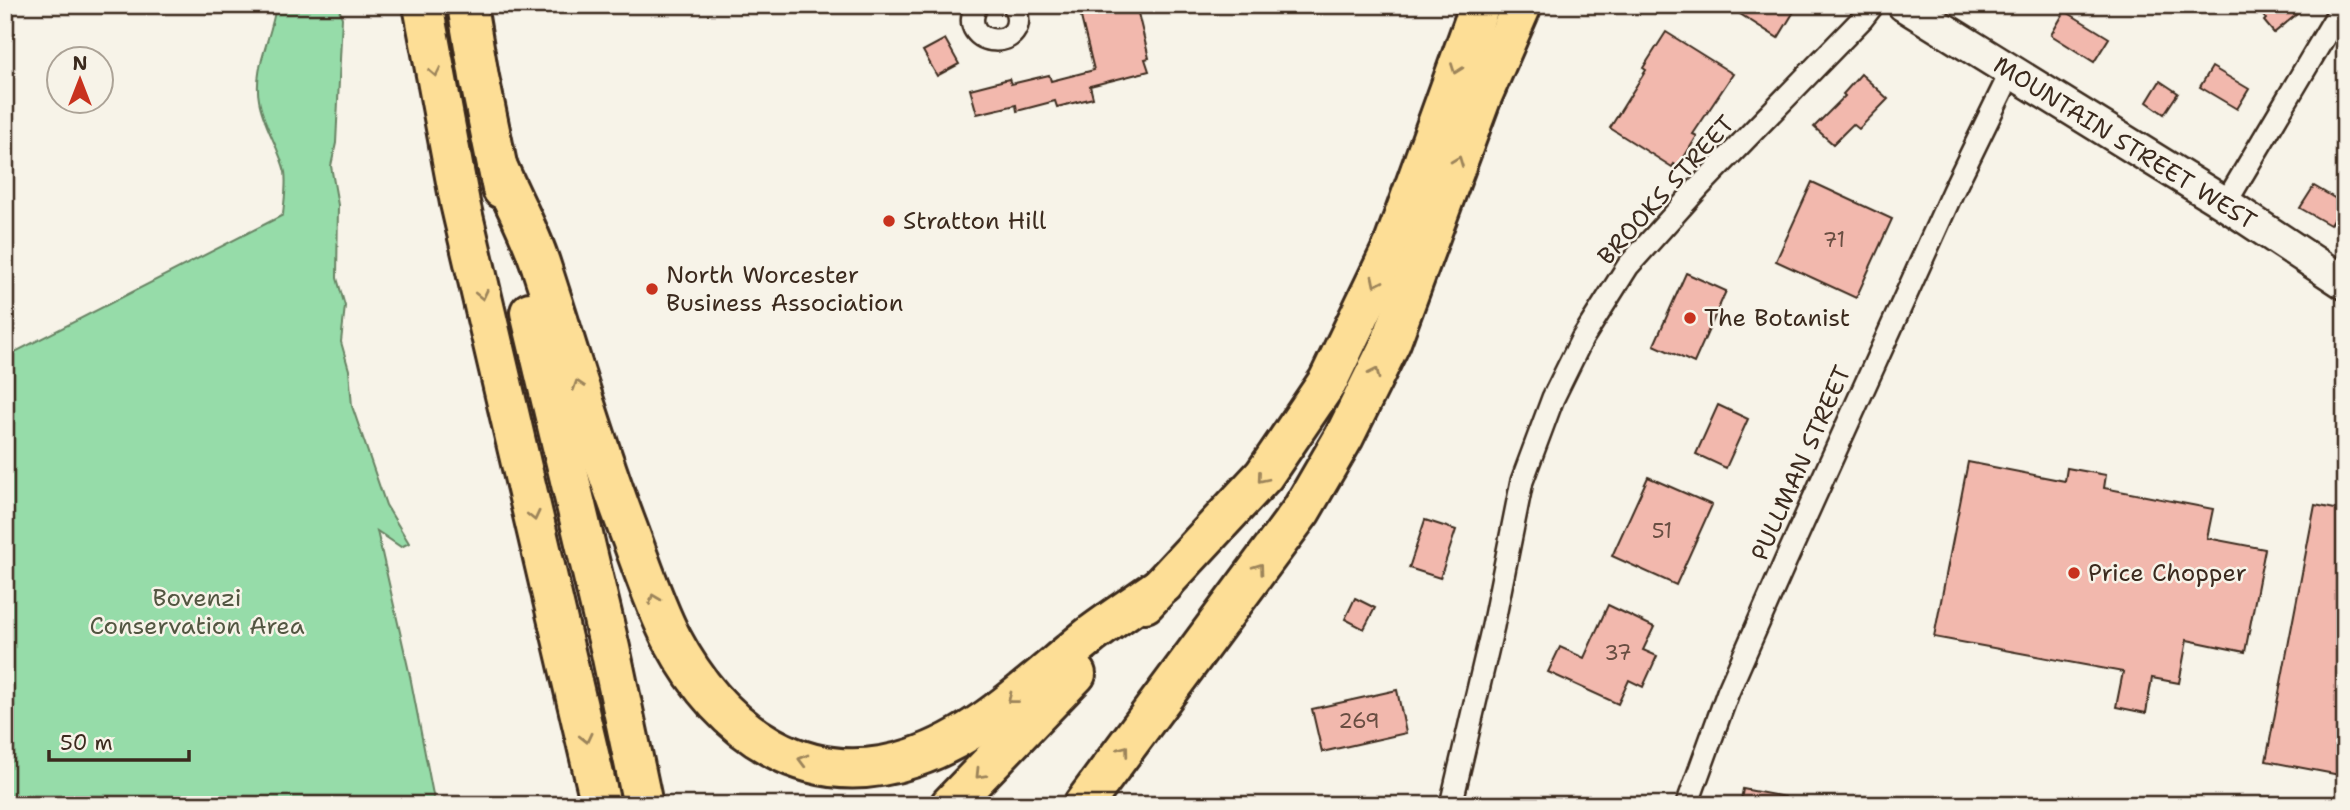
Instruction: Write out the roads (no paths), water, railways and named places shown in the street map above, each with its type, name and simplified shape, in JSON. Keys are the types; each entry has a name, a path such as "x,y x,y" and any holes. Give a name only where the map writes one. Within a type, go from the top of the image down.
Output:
{"highway":[{"path":"423,5 460,204 601,805"},
{"path":"467,5 497,165 610,648 643,805"},
{"path":"950,805 1164,584 1265,475 1328,381 1393,246 1480,5"},
{"path":"1083,805 1301,511 1344,437 1391,342 1481,99 1522,5"},
{"path":"497,165 542,269 605,468 657,608 693,673 730,717 760,742 804,761 848,768 870,768 914,758 979,724 1093,634 1164,584"}],"main road":[{"name":"MOUNTAIN STREET WEST","path":"1904,5 2225,204 2345,283"}],"street":[{"path":"977,5 973,19 977,32 989,40 998,41 1007,38 1016,28 1018,19 1014,5"},
{"name":"BROOKS STREET","path":"1451,805 1493,626 1522,481 1553,398 1582,339 1628,266 1699,187 1863,19 1873,5"},
{"path":"2225,204 2343,5"},
{"name":"PULLMAN STREET","path":"1687,805 1728,692 1786,560 1953,191 2011,72"}],"place":[{"name":"Stratton Hill","path":"889,221"},
{"name":"North Worcester Business Association","path":"652,289"},
{"name":"The Botanist","path":"1690,318"},
{"name":"Price Chopper","path":"2074,573"}],"park label":[{"name":"Bovenzi Conservation Area","path":"197,612"}]}
